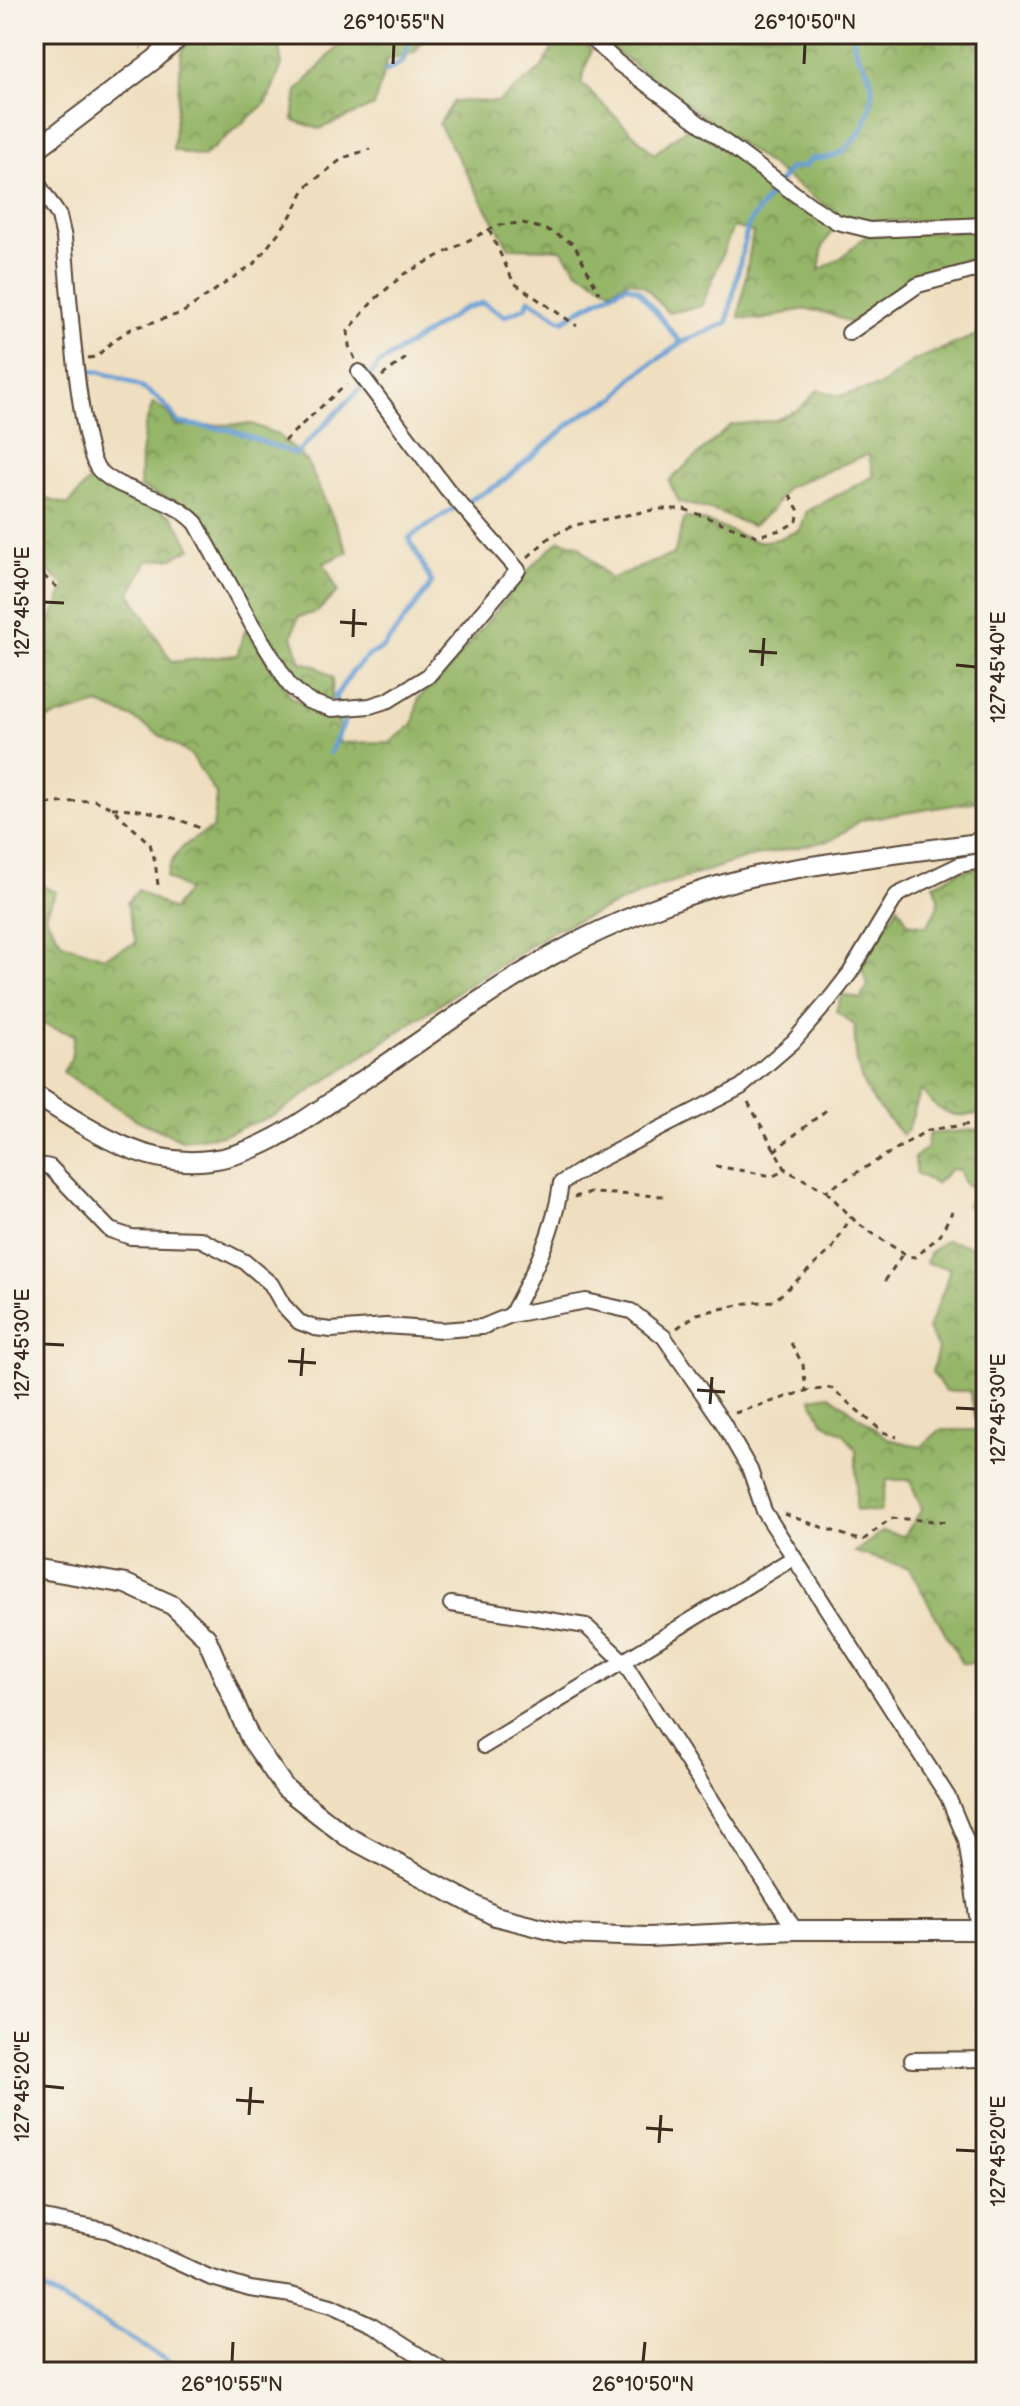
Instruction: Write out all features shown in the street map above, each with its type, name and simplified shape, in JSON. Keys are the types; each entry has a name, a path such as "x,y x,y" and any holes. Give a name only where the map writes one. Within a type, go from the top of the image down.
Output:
{"street":[{"path":"34,151 183,34"},
{"path":"587,34 618,63 837,222 870,230 986,225"},
{"path":"34,178 59,216 64,238 85,434 94,463 111,477 172,504 196,523 290,686 308,701 332,709 357,708 389,700 428,676 518,570 453,496 364,379"},
{"path":"849,333 918,285 986,267"},
{"path":"34,1094 104,1138 134,1152 176,1161 213,1160 262,1145 284,1133 514,978 593,934 698,893 762,875 986,842"},
{"path":"511,1315 537,1264 559,1200 561,1183 591,1164 741,1087 793,1042 829,1000 850,973 897,895 959,865 986,860"},
{"path":"34,1164 50,1167 110,1230 131,1237 200,1239 245,1262 271,1284 283,1305 299,1322 315,1328 331,1330 386,1326 442,1330 482,1327 511,1315 586,1301 631,1311 664,1337 723,1423 750,1470 762,1506 793,1558 948,1797 966,1840 982,1930 795,1930 648,1937 566,1934 495,1916 346,1836 285,1788 250,1738 206,1637 172,1605 126,1584 34,1568"},
{"path":"484,1746 793,1558"},
{"path":"451,1604 586,1626 623,1661 795,1930"},
{"path":"912,2060 986,2059"},
{"path":"34,2216 109,2231 209,2277 331,2306 372,2325 445,2372"},
{"path":"34,2367 41,2372"}],"path":[{"path":"121,34 155,59"},
{"path":"77,359 96,357 131,329 182,313 256,262 289,219 306,187 343,158 370,149"},
{"path":"364,379 349,346 348,331 373,301 404,274 498,225 523,223 550,231 574,244 599,293"},
{"path":"489,230 514,283 577,326"},
{"path":"284,441 364,379 410,355"},
{"path":"518,570 551,536 575,525 622,514 684,509 757,536 784,529 797,521 799,511 790,495"},
{"path":"34,568 58,588"},
{"path":"34,805 94,800 112,808 161,814 200,828"},
{"path":"112,808 150,844 158,885"},
{"path":"741,1087 786,1170 826,1191 851,1217 907,1256 916,1257 940,1235 952,1212"},
{"path":"774,1151 829,1108"},
{"path":"826,1191 928,1130 986,1122"},
{"path":"715,1166 773,1176 786,1170"},
{"path":"559,1200 590,1193 664,1196"},
{"path":"664,1337 697,1314 774,1301 832,1249 851,1217"},
{"path":"885,1281 903,1253"},
{"path":"791,1343 803,1365 806,1391"},
{"path":"723,1423 734,1413 806,1391 831,1388 883,1432 897,1437"},
{"path":"762,1506 862,1541 891,1518 951,1522"}],"green space":[{"path":"199,34 277,34 282,65 267,102 203,157 173,150 182,50"},
{"path":"343,34 426,34 415,52 387,60 374,106 319,129 293,120 297,91 345,39"},
{"path":"561,34 579,34 591,51 581,83 654,154 690,125 834,228 823,246 819,270 842,257 866,236 986,230 986,258 917,277 850,323 813,310 765,319 739,317 753,232 733,227 702,306 668,313 644,286 630,280 611,290 577,270 561,249 509,248 439,124 454,101 498,102 541,69"},
{"path":"598,34 978,34 980,55 986,64 986,220 872,221 839,216 605,44"},
{"path":"986,331 986,800 861,820 832,840 746,858 660,886 555,930 275,1115 222,1135 182,1140 137,1120 63,1072 71,1059 74,1035 34,1021 34,886 38,884 56,892 45,916 62,943 104,957 136,943 127,903 138,890 173,910 187,890 166,877 169,867 184,846 213,828 217,796 191,755 131,717 99,704 34,723 34,618 49,623 66,586 34,560 34,495 68,505 94,475 173,517 191,548 173,558 148,561 130,593 172,662 237,655 246,628 292,698 315,710 339,716 339,743 391,742 413,724 419,697 440,680 534,564 560,540 578,545 610,579 674,554 685,517 710,523 757,542 778,539 800,530 807,511 874,476 868,454 786,488 771,511 752,526 715,511 679,502 669,481 731,425 776,420 799,409 818,390 839,396 881,386 913,361"},
{"path":"153,403 168,413 176,426 252,424 279,435 307,461 348,552 324,563 338,591 317,612 298,617 292,636 301,662 316,666 333,678 331,702 308,696 290,679 196,512 140,487 145,426"},
{"path":"986,866 986,1113 949,1114 935,1106 921,1090 908,1130 902,1135 871,1097 860,1075 855,1026 836,1011 842,994 860,999 868,986 861,966 898,906 908,923 927,926 937,906 934,884 962,870"},
{"path":"986,1129 986,1663 962,1663 909,1568 855,1552 883,1531 904,1536 922,1509 910,1480 887,1480 880,1512 856,1510 856,1450 844,1434 822,1421 811,1398 830,1395 889,1439 921,1447 940,1430 978,1430 970,1391 945,1391 932,1372 938,1349 928,1329 950,1268 926,1263 929,1254 945,1240 979,1248 983,1226 967,1205 975,1190 963,1182 960,1170 951,1169 936,1184 916,1173 914,1158 926,1149 929,1134"}],"waterway":[{"path":"386,71 403,61 410,39 418,34"},
{"path":"330,753 344,723 335,697 351,673 367,657 384,647 432,583 409,538 453,509 498,485 569,425 616,398 634,376 684,341 727,323 748,225 789,169 805,166 811,159 828,158 841,152 865,123 872,85 856,51 854,34"},
{"path":"87,370 139,386 162,402 178,423 231,430 296,454 359,390 379,364 465,308 483,303 505,316 526,307 529,299 563,321 627,285 638,290 681,343"},
{"path":"34,2285 123,2333 185,2372"}]}
